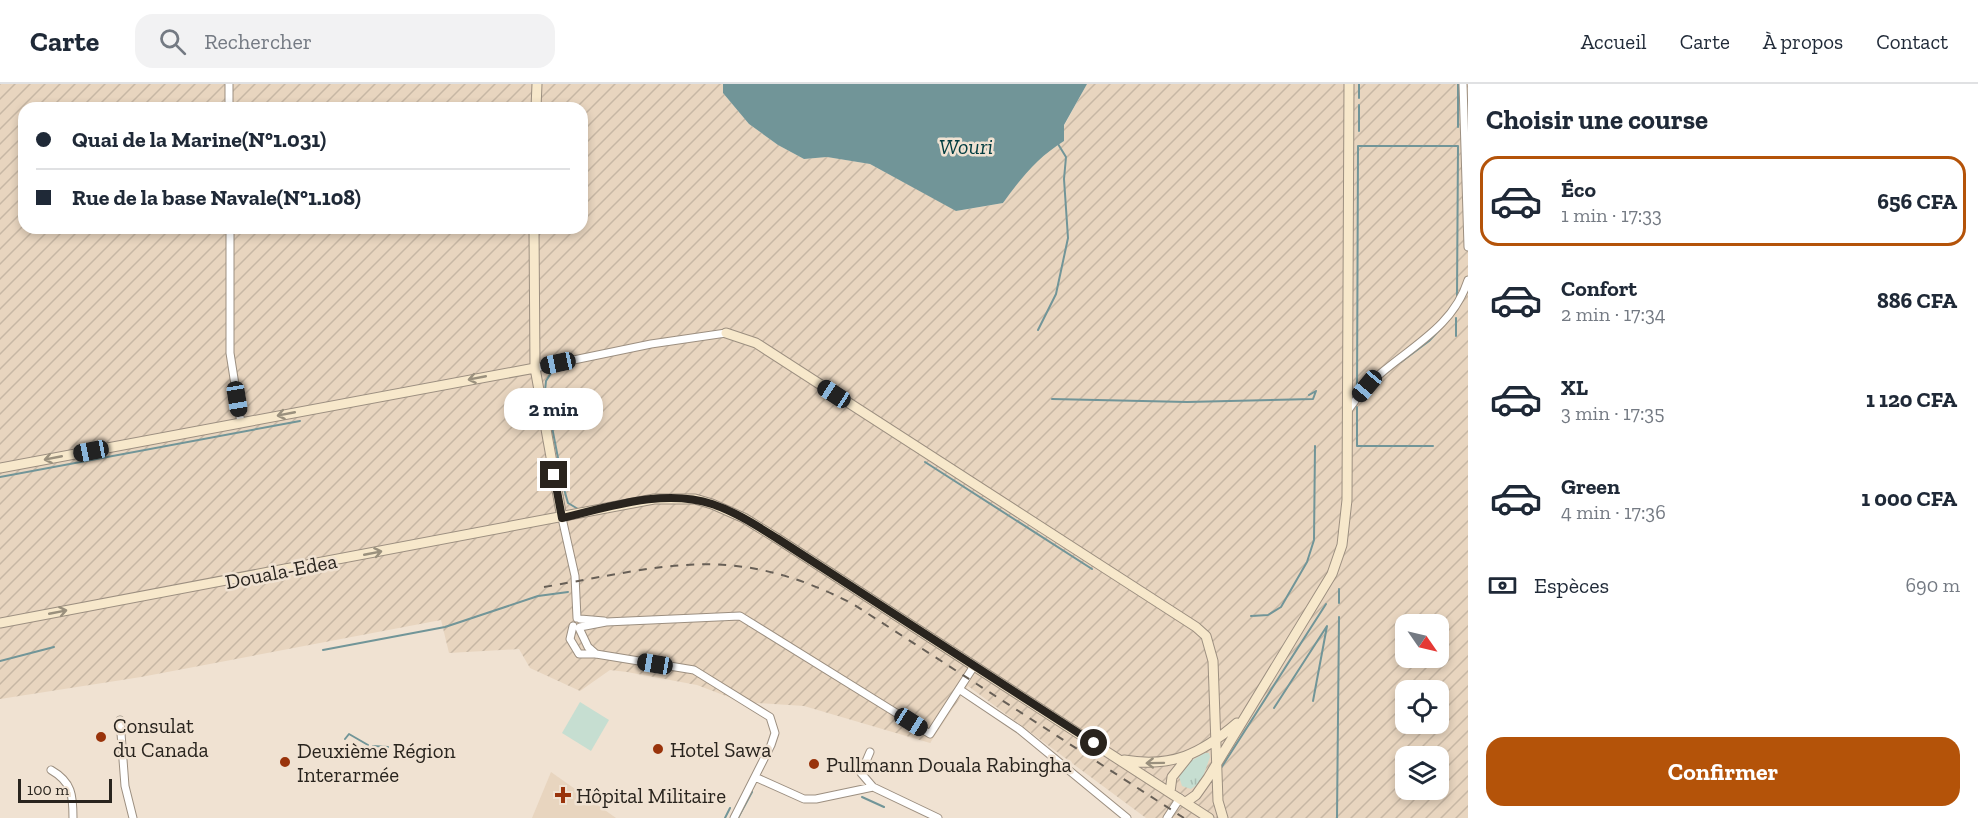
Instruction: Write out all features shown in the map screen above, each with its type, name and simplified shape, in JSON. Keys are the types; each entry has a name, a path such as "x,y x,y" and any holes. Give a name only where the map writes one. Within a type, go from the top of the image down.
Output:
{"main road":[{"path":"536,102 537,84"},
{"path":"1183,800 1202,788 1337,564 1342,545 1347,500 1349,409 1349,84"},
{"path":"534,234 535,368 562,518"},
{"path":"726,333 756,343 1196,627 1206,636 1211,648 1217,739 1218,801 1223,818"},
{"path":"0,468 535,368"},
{"name":"Douala-Edea","path":"0,623 654,499 695,500 712,504 744,518 778,539 1209,818"},
{"path":"1119,760 1150,764 1167,763 1189,755 1217,739 1244,717"},
{"path":"1170,792 1175,771 1189,755"}],"street":[{"path":"229,84 229,102"},
{"path":"1463,84 1468,248"},
{"path":"230,234 230,353 241,423"},
{"path":"1349,409 1377,375 1429,336 1449,316 1468,280"},
{"path":"535,368 651,344 726,333"},
{"path":"562,518 575,576 578,623 588,647 596,654"},
{"path":"578,623 725,615 747,618 930,734 974,666"},
{"path":"578,623 570,639 574,650 583,656 596,654 694,670 765,712 773,724 775,733 734,818"},
{"path":"959,689 1020,730 1127,818"},
{"path":"120,720 125,786 134,818"},
{"path":"870,752 861,773 873,787 938,818"},
{"path":"51,770 64,778 71,789 73,818"},
{"path":"755,777 804,799 816,799 873,787"},
{"path":"1167,818 1183,800"}],"shaded area":[{"path":"0,84 723,84 723,93 749,124 778,145 804,159 827,157 870,164 957,211 1003,203 1024,173 1051,148 1064,141 1064,126 1087,84 1468,84 1468,818 1146,818 968,686 930,743 804,706 742,702 697,685 627,672 610,670 580,691 530,668 519,649 449,653 441,620 141,677 0,699"},
{"name":"Hôpital Militaire","path":"551,772 616,818 532,818"}],"green space":[{"path":"580,702 609,720 591,751 562,733"},
{"path":"1209,753 1210,757 1201,782 1191,789 1182,786 1178,773 1185,764"}],"water":[{"name":"Wouri","path":"723,84 1087,84 1064,125 1064,141 1031,169 1003,203 956,211 870,164 827,157 804,159 778,145 749,124 723,93"}],"waterway":[{"path":"1359,84 1359,98"},
{"path":"1458,84 1458,127"},
{"path":"1359,105 1359,131"},
{"path":"1038,330 1056,294 1068,238 1064,179 1066,157 1058,144"},
{"path":"1357,394 1358,146 1458,146 1457,297"},
{"path":"1456,318 1456,336"},
{"path":"1401,362 1429,341 1444,325"},
{"path":"551,373 546,381 545,391 564,489 568,503 578,509"},
{"path":"1052,399 1187,402 1313,399 1316,391 1309,395"},
{"path":"1357,407 1357,446 1433,446"},
{"path":"0,477 300,421"},
{"path":"1251,616 1268,615 1281,607 1307,562 1314,540 1315,446"},
{"path":"925,462 1092,569"},
{"path":"1339,589 1339,603"},
{"path":"323,650 445,627 538,596 568,592"},
{"path":"1221,768 1326,604"},
{"path":"1337,818 1339,617"},
{"path":"1274,708 1327,626 1313,701"},
{"path":"0,661 54,647"},
{"path":"345,739 349,734 368,745"},
{"path":"373,746 388,747"},
{"path":"738,818 752,792"},
{"path":"862,797 884,807"},
{"path":"725,818 730,808"}],"railway":[{"path":"544,587 628,572 700,564 735,566 772,572 810,585 853,604 1184,818"}],"place":[{"name":"Consulat du Canada","path":"101,737"},
{"name":"Hotel Sawa","path":"658,749"},
{"name":"Deuxième Région Interarmée","path":"285,762"},
{"name":"Pullmann Douala Rabingha","path":"814,764"},
{"name":"Hôpital Militaire","path":"563,795"}],"route":[{"path":"554,475 562,518 641,500 675,498 712,504 730,511 880,604 1094,743"}]}
